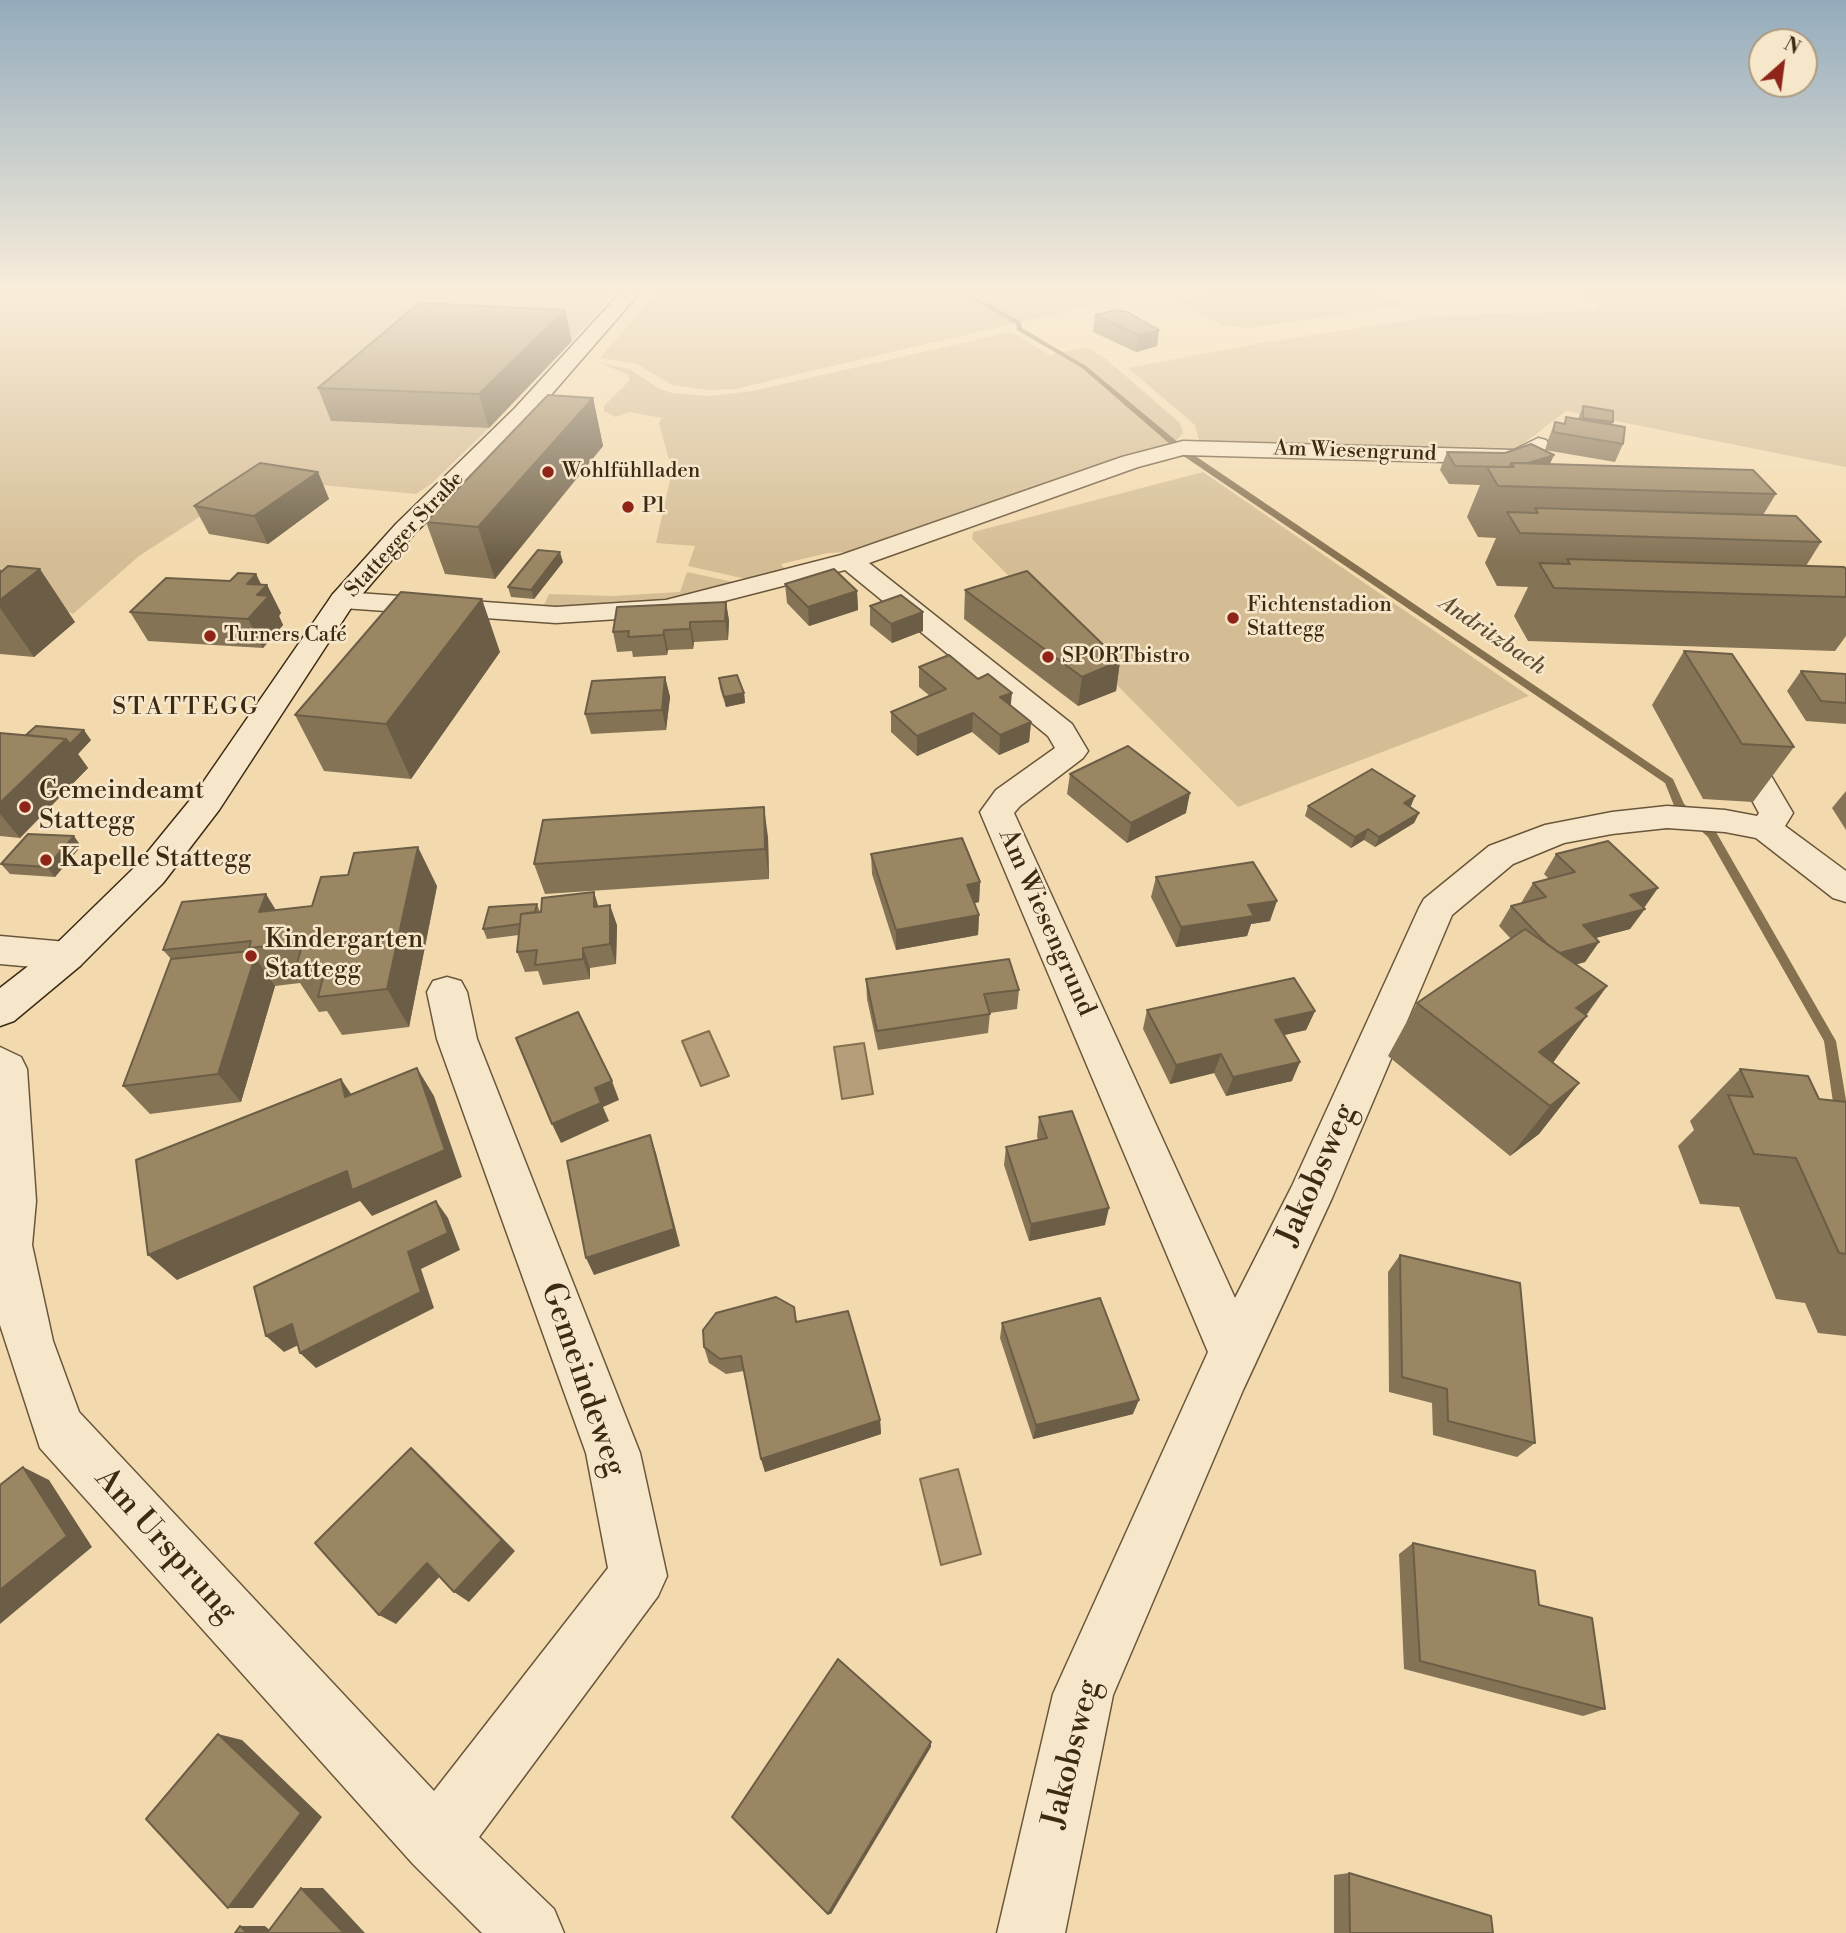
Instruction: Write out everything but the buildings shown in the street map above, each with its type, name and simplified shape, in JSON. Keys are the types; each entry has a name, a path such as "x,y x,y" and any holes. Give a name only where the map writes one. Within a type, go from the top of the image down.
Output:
{"street":[{"name":"Stattegger Straße","path":"0,1010 67,956 150,874 207,802 343,600 405,529 523,413 552,380"},
{"name":"Am Wiesengrund","path":"343,600 556,615 666,608 850,561 1130,462 1183,448 1520,457 1538,445"},
{"name":"Am Wiesengrund","path":"850,561 1061,731 1072,751 1008,797 998,812 1234,1353"},
{"path":"1724,722 1776,813 1766,828 1846,889"},
{"name":"Jakobsweg","path":"1031,1933 1083,1695 1234,1353 1309,1198 1437,908 1501,855 1557,833 1612,822 1667,817 1725,821 1766,828"},
{"path":"0,950 67,956"},
{"name":"Gemeindeweg","path":"436,1841 638,1576 613,1453 457,1039 447,992"},
{"name":"Am Ursprung","path":"0,1064 6,1069 13,1201 8,1245 28,1341 59,1429 436,1841 530,1933"}],"shaded area":[{"path":"0,380 378,380 332,421 489,428 431,484 416,494 258,479 139,556 73,614 0,578"},
{"path":"629,380 647,380 672,393 710,396 752,391 799,380 1131,380 1180,423 1183,433 1172,446 866,551 828,553 781,564 787,572 755,581 688,566 695,546 656,543 672,471 659,423 662,418 629,412 615,417 604,411 604,406"},
{"path":"664,380 772,380 735,389 708,390 672,385"},
{"path":"1142,380 1846,380 1846,467 1566,411 1514,451 1200,444 1195,425"},
{"name":"Fichtenstadion Stattegg","path":"1203,472 1529,696 1238,807 972,539 973,532"},
{"path":"687,572 747,585 682,599 575,608 543,607 549,594 612,596 680,592"},
{"path":"709,1031 729,1076 701,1086 682,1041"},
{"path":"864,1043 873,1094 842,1099 834,1047"},
{"path":"958,1469 981,1554 941,1565 920,1479"}],"waterway":[{"name":"Andritzbach","path":"1100,380 1188,455 1669,781 1679,806 1712,835 1830,1041 1846,1143"}],"place":[{"name":"Wohlfühlladen","path":"548,472"},
{"name":"P1","path":"628,507"},
{"name":"Fichtenstadion Stattegg","path":"1233,618"},
{"name":"Turners Café","path":"210,636"},
{"name":"SPORTbistro","path":"1048,657"},
{"name":"Gemeindeamt Stattegg","path":"25,807"},
{"name":"Kapelle Stattegg","path":"46,860"},
{"name":"Kindergarten Stattegg","path":"251,956"}],"district":[{"name":"STATTEGG","path":"186,708"}]}
